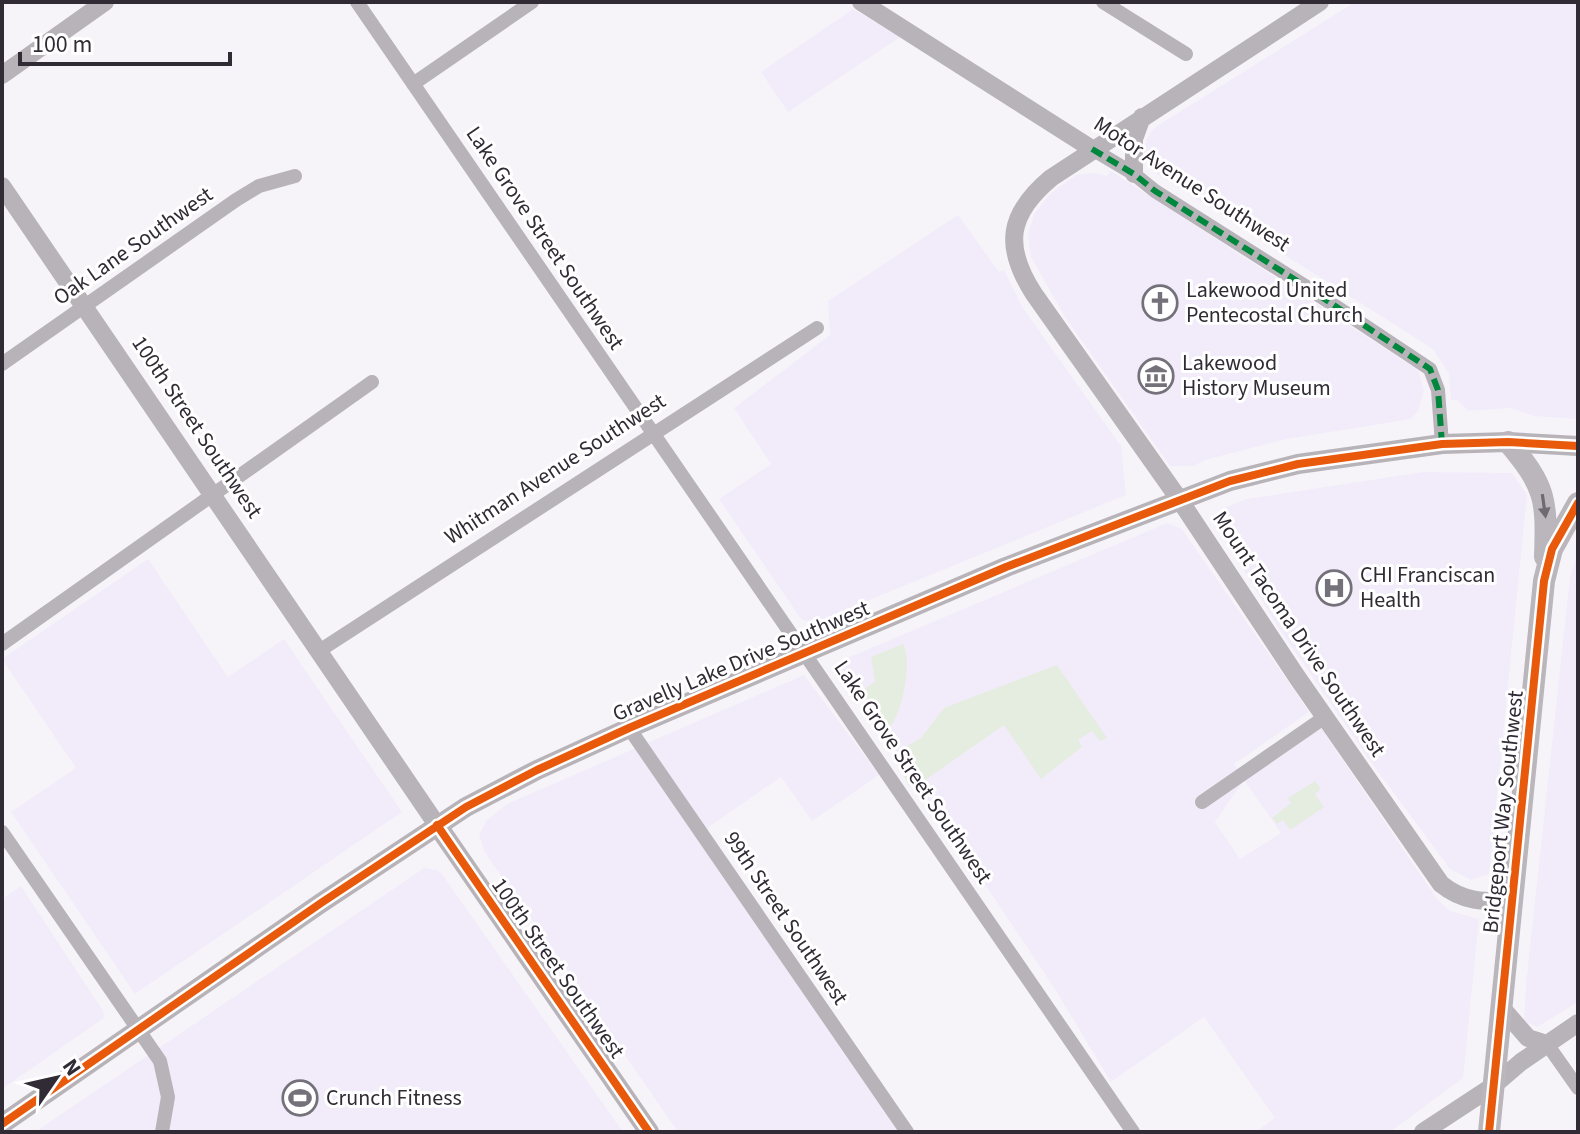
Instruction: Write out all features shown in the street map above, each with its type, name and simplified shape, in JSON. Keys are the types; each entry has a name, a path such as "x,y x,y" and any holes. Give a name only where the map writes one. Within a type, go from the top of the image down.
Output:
{"main road":[{"name":"Gravelly Lake Drive Southwest","path":"2,1124 437,825 514,781 805,652 1006,567 1179,499 1271,470 1442,444 1508,442 1578,446"},
{"path":"1508,442 1536,478 1544,503 1544,581"},
{"name":"Bridgeport Way Southwest","path":"1489,1132 1544,581 1552,549 1578,503"},
{"name":"100th Street Southwest","path":"437,825 649,1132"}],"street":[{"path":"2,75 105,2"},
{"name":"Lake Grove Street Southwest","path":"357,2 1133,1132"},
{"path":"413,84 532,2"},
{"name":"Motor Avenue Southwest","path":"861,2 1134,174 1155,191 1430,369 1438,390 1442,444"},
{"path":"1103,2 1186,54"},
{"path":"1092,149 1320,2"},
{"path":"1134,174 1132,151 1142,117"},
{"name":"Mount Tacoma Drive Southwest","path":"1092,149 1030,196 1018,214 1014,250 1025,281 1179,499 1441,884 1452,893 1473,901 1511,901"},
{"name":"Oak Lane Southwest","path":"2,364 247,193 295,176"},
{"name":"100th Street Southwest","path":"2,186 437,825"},
{"name":"Whitman Avenue Southwest","path":"319,651 817,328"},
{"path":"2,644 372,382"},
{"path":"1202,802 1325,717"},
{"name":"99th Street Southwest","path":"629,728 907,1132"},
{"path":"2,832 160,1061 168,1105 162,1132"},
{"path":"1501,1007 1528,1038 1547,1044 1578,1088"},
{"path":"1423,1132 1493,1086 1578,1023"}],"shaded area":[{"path":"1355,2 1578,2 1578,419 1534,416 1511,408 1468,411 1457,400 1451,400 1449,374 1433,349 1157,174 1147,164 1143,150 1150,133 1157,126"},
{"path":"853,9 900,37 788,112 761,72"},
{"path":"1111,171 1418,370 1424,391 1418,411 1411,419 1287,439 1205,460 1194,466 1170,466 1065,317 1031,257 1028,235 1034,214 1051,193 1076,175 1094,173 1107,176"},
{"path":"958,215 999,272 1004,270 1023,308 1121,446 1126,495 813,623 801,619 719,499 771,464 734,408 830,335 828,301"},
{"path":"1423,472 1512,473 1527,495 1489,874 1471,880 1450,869 1373,765 1274,621 1221,531 1224,508 1247,499"},
{"path":"1167,523 1182,529 1309,712 1234,764 1244,779 1321,728 1437,899 1450,911 1479,919 1463,1078 1390,1132 1256,1132 1275,1118 1204,1017 1111,1082 1055,989 842,671 839,664","holes":["1244,780 1281,833 1240,859 1215,822"]},
{"path":"1578,552 1578,1002 1537,1027 1524,1021 1526,985 1570,577"},
{"path":"148,559 228,677 284,639 402,812 135,994 11,812 76,768 2,659"},
{"path":"903,644 907,663 904,689 897,715 886,731 861,691 875,682 871,657"},
{"path":"1057,665 1107,738 1100,741 1092,731 1078,740 1082,747 1041,779 1004,725 921,783 909,786 893,754 921,738 944,708"},
{"path":"804,675 879,775 812,821 781,777 710,826 699,840 900,1132 678,1132 484,851 479,834 487,820 507,804"},
{"path":"1315,781 1321,789 1315,794 1324,807 1290,830 1283,820 1277,824 1272,818 1291,803 1288,798"},
{"path":"424,868 442,874 623,1132 35,1132"},
{"path":"21,886 103,1011 104,1018 2,1089 2,899"}],"marked path":[{"path":"1092,149 1430,369 1438,390 1442,444"}],"cycle path":[{"path":"2,1124 321,903 466,807 629,728 1006,567 1230,481 1298,464 1442,444 1508,442 1578,446"},
{"path":"1489,1132 1544,581 1552,549 1578,503"},
{"path":"437,825 649,1132"}],"place":[{"name":"Lakewood United Pentecostal Church","path":"1160,303"},
{"name":"Lakewood History Museum","path":"1156,376"},
{"name":"CHI Franciscan Health","path":"1334,588"},
{"name":"Crunch Fitness","path":"300,1098"}]}
